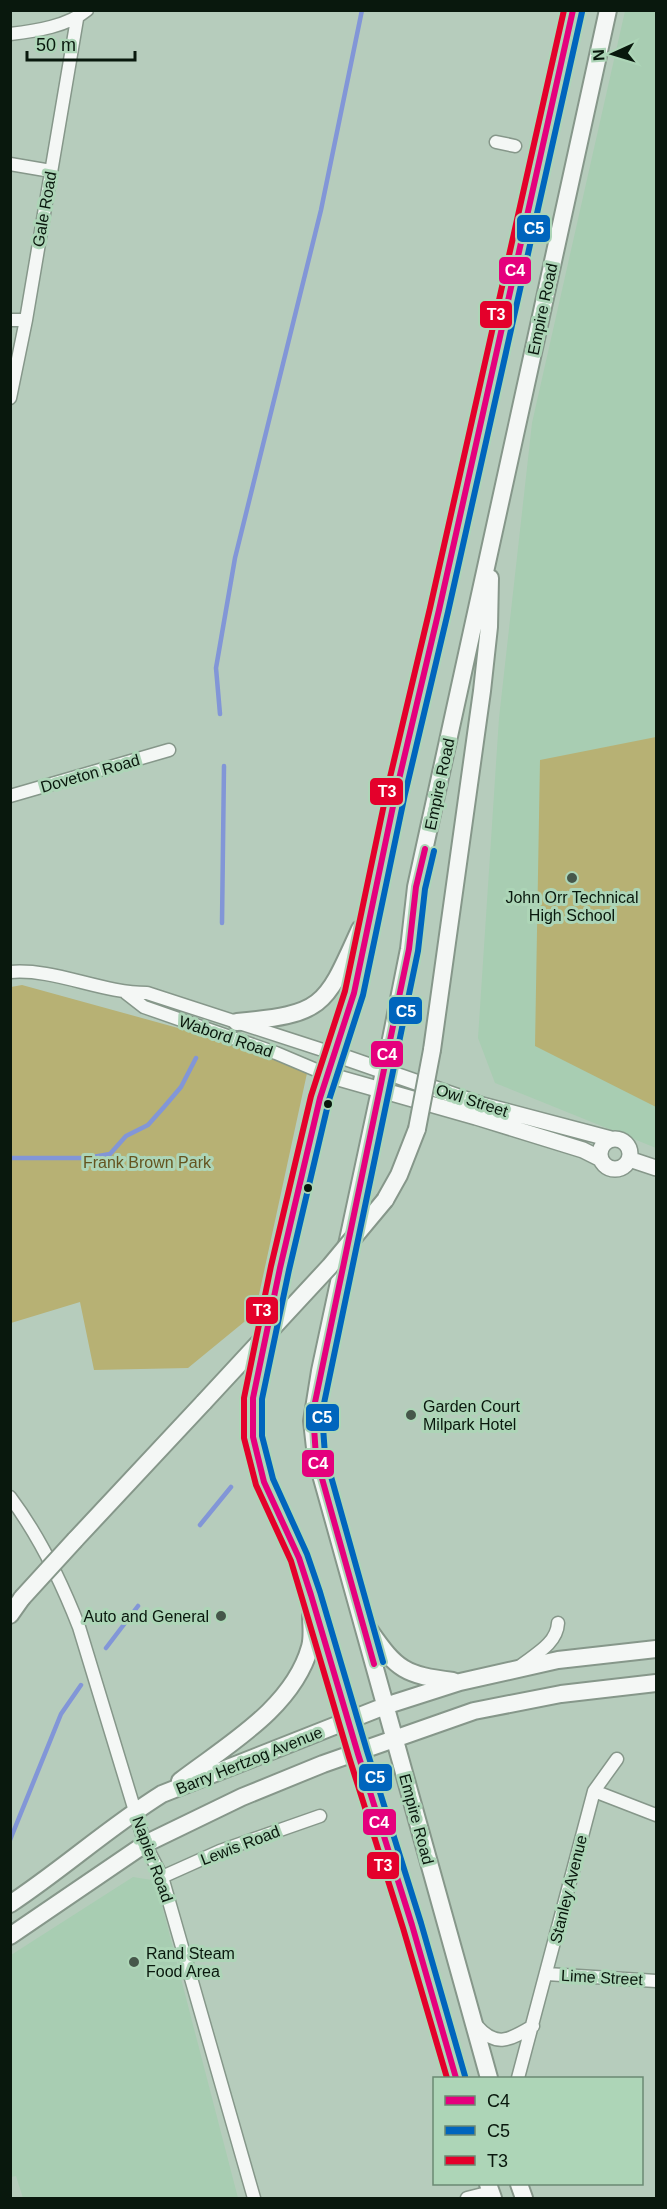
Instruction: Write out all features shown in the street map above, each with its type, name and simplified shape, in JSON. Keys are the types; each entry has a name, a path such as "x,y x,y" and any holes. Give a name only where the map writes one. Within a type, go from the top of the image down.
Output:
{"main road":[{"name":"Empire Road","path":"455,2077 412,1924 348,1722 311,1595 298,1558 264,1482 253,1437 252,1422 254,1398 280,1268 320,1098 354,993 372,902 573,10"},
{"name":"Empire Road","path":"488,2077 324,1489 316,1456 312,1421 320,1371 408,948 416,887 608,10"},
{"path":"10,1615 22,1598 75,1540 330,1266 385,1200 404,1165 417,1129 432,1050 464,829 489,627 491,597 487,566"},
{"path":"237,1022 289,1016 304,1011 321,1000 335,982 372,902"},
{"path":"162,1794 251,1727 289,1689 301,1669 310,1645 311,1595"},
{"path":"362,1620 387,1656 410,1673 460,1682"},
{"name":"Barry Hertzog Avenue","path":"10,1904 135,1811 162,1794 385,1706 460,1682 519,1668 558,1660 657,1649"},
{"name":"Barry Hertzog Avenue","path":"10,1936 145,1844 242,1797 322,1764 358,1754 474,1711 561,1694 657,1683"}],"street":[{"path":"10,34 76,19 87,10"},
{"name":"Gale Road","path":"10,398 26,320 76,19"},
{"path":"496,142 514,146"},
{"path":"10,164 51,171"},
{"path":"10,320 26,320"},
{"name":"Doveton Road","path":"10,796 169,750"},
{"name":"Wabord Road","path":"10,972 36,973 126,993 147,993 335,1054"},
{"name":"Wabord Road","path":"126,993 144,1007 276,1053 328,1075"},
{"name":"Owl Street","path":"335,1054 482,1105 611,1139"},
{"name":"Owl Street","path":"328,1075 476,1117 583,1150 601,1159"},
{"path":"621,1140 628,1146 630,1155 624,1166 615,1169 606,1166 601,1159 601,1149 606,1141 621,1140"},
{"path":"629,1159 657,1168"},
{"name":"Napier Road","path":"10,1497 24,1515 46,1554 79,1627 145,1844 162,1876 254,2199"},
{"path":"519,1668 550,1642 557,1633 558,1623"},
{"name":"Stanley Avenue","path":"519,2077 594,1791 616,1759"},
{"path":"594,1791 657,1815"},
{"name":"Lewis Road","path":"162,1876 220,1851 320,1816"},
{"name":"Lime Street","path":"547,1974 657,1981"},
{"path":"472,2020 486,2037 499,2040 515,2037 533,2026"},
{"path":"467,2199 490,2191"}],"shaded area":[{"path":"625,11 656,11 656,1148 495,1083 478,1038 499,718 532,423"},
{"path":"133,1877 152,1880 158,1890 238,2198 23,2198 16,2176 11,2177 11,1955"}],"green space":[{"path":"656,737 656,1107 535,1046 540,760"},
{"name":"Frank Brown Park","path":"22,985 309,1064 255,1313 188,1368 94,1370 80,1302 11,1323 11,987"}],"waterway":[{"path":"220,714 216,668 235,558 321,210 362,10"},
{"path":"222,923 224,766"},
{"path":"10,1158 87,1158 110,1154 126,1136 148,1125 181,1087 196,1058"},
{"path":"200,1525 231,1487"},
{"path":"106,1648 138,1606"},
{"path":"10,1840 61,1714 81,1685"}],"transit line":[{"name":"T3","path":"447,2077 291,1561 256,1485 244,1438 244,1398 271,1266 311,1096 345,991 387,790 564,10"},
{"name":"C4","path":"456,2077 412,1925 311,1595 299,1558 264,1482 253,1437 253,1398 280,1268 320,1098 354,993 396,792 573,10"},
{"name":"C5","path":"465,2076 320,1592 307,1554 273,1479 262,1436 262,1399 289,1270 329,1100 363,995 405,794 582,12"},
{"name":"C4","path":"374,1664 316,1457 313,1412 409,949 416,887 425,849"},
{"name":"C5","path":"383,1662 325,1455 322,1413 418,951 425,889 434,851"}],"place":[{"name":"John Orr Technical High School","path":"572,878"},
{"name":"Garden Court Milpark Hotel","path":"411,1415"},
{"name":"Auto and General","path":"221,1616"},
{"name":"Rand Steam Food Area","path":"134,1962"}]}
